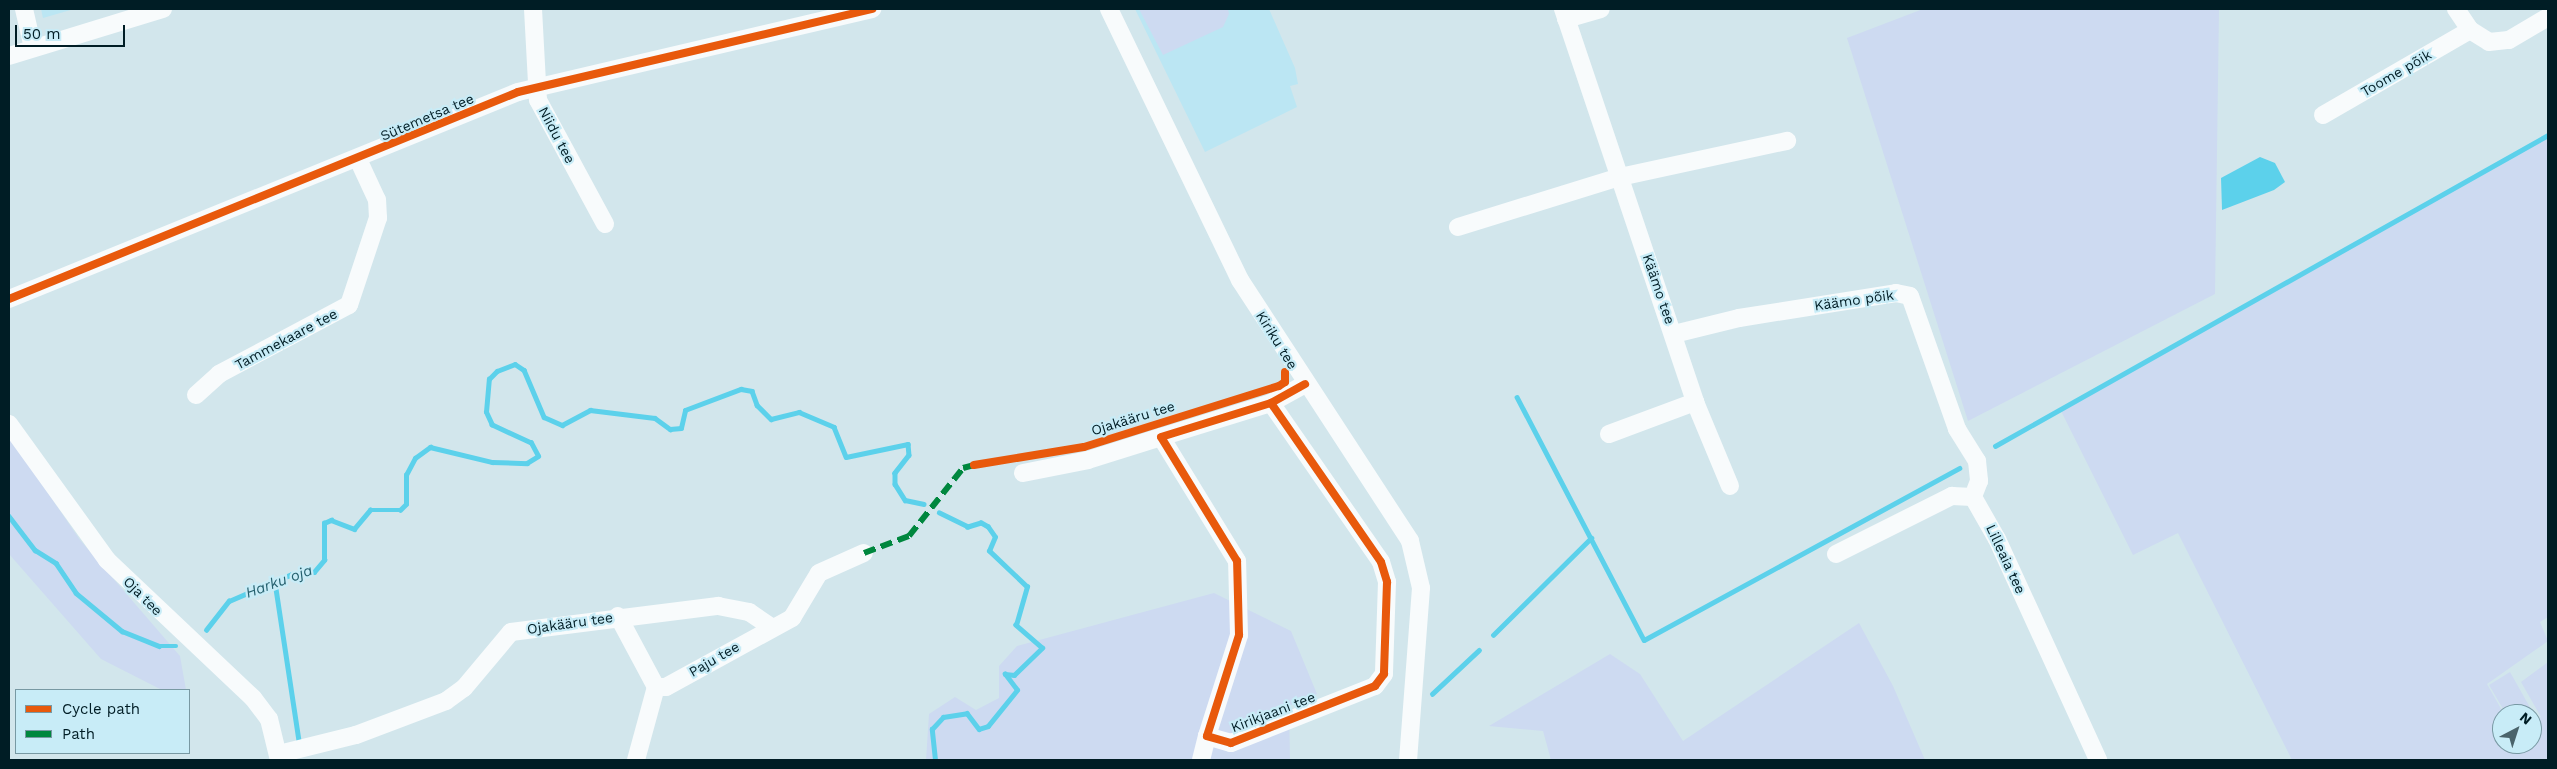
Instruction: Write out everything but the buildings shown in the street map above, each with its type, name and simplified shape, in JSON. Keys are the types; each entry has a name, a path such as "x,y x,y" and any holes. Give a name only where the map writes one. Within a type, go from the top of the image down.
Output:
{"street":[{"path":"24,9 33,47"},
{"path":"9,56 33,47 163,9"},
{"name":"Niidu tee","path":"533,9 540,85 538,100 605,224"},
{"name":"Sütemetsa tee","path":"9,299 540,85 872,9"},
{"name":"Kiriku tee","path":"1109,9 1240,280 1304,384 1410,541 1418,563 1421,588 1408,760"},
{"name":"Käämo tee","path":"1601,9 1564,14 1674,334 1695,402 1730,486"},
{"path":"2456,9 2470,30 2480,40 2498,43 2548,17"},
{"name":"Toome põik","path":"2323,115 2470,30"},
{"path":"1458,227 1620,177 1787,141"},
{"name":"Tammekaare tee","path":"196,395 220,374 349,305 378,218 377,200 358,159"},
{"name":"Käämo põik","path":"1674,334 1739,318 1896,293 1910,296 1957,429 1980,471 1973,497"},
{"path":"1160,436 1271,403 1304,384"},
{"path":"1609,434 1695,402"},
{"name":"Kirikjaani tee","path":"1208,736 1231,743 1375,686 1384,674 1387,582 1381,562 1271,403"},
{"name":"Oja tee","path":"9,424 107,560 253,698 268,719 279,757"},
{"name":"Kirikjaani tee","path":"1160,436 1237,561 1239,635 1201,760"},
{"name":"Ojakääru tee","path":"1023,472 1088,460 1160,436"},
{"path":"1836,554 1952,496 1973,497"},
{"name":"Lilleaia tee","path":"1973,497 1997,539 2098,760"},
{"path":"771,627 792,618 819,573 864,553"},
{"name":"Ojakääru tee","path":"279,757 356,735 446,701 464,688 511,632 618,616 718,606 749,612 771,627"},
{"path":"618,616 656,686 636,760"},
{"name":"Paju tee","path":"656,686 666,688 771,627"}],"shaded area":[{"path":"41,9 74,9 43,18"},
{"path":"1135,9 1269,9 1295,68 1298,84 1290,86 1297,107 1205,152"},
{"path":"1139,9 1228,9 1229,14 1223,27 1163,55"},
{"path":"1923,9 2219,9 2215,294 1968,421 1847,38"},
{"path":"2548,134 2548,617 2540,622 2548,641 2487,684 2498,704 2492,704 2492,754 2542,754 2542,704 2534,704 2521,682 2548,662 2548,760 2292,760 2178,533 2133,555 2061,411"},
{"path":"9,436 80,540 180,656 186,689 160,689 101,659 9,554"},
{"path":"1214,593 1291,631 1317,694 1289,706 1290,760 926,760 929,714 955,697 976,710 999,698 999,666 1017,646"},
{"path":"1859,623 1893,686 1925,760 1551,760 1543,731 1489,726 1610,654 1640,674 1683,741"},
{"path":"2510,672 2528,704 2500,704 2489,685"}],"water":[{"path":"2260,157 2275,163 2285,182 2274,190 2222,210 2221,178"}],"waterway":[{"path":"1995,446 2548,135"},
{"name":"Harku oja","path":"206,630 229,601 292,574 314,572 324,560 324,523 331,520 354,529 370,510 400,510 406,504 406,475 415,458 430,447 492,462 527,463 538,456 531,443 492,425 486,412 489,379 497,371 515,364 524,370 544,417 562,425 590,410 655,418 670,429 681,428 685,410 741,389 752,391 757,405 771,419 799,412 834,427 846,457 908,444 909,455 895,473 895,484 905,500 924,504"},
{"path":"1517,397 1644,640 1959,468"},
{"name":"Harku oja","path":"935,760 932,729 943,717 967,713 979,729 988,726 1017,690 1005,674 1014,675 1042,648 1016,625 1027,587 989,551 995,537 988,527 981,523 968,527 939,513"},
{"name":"Harku oja","path":"9,516 35,550 56,563 76,593 122,631 159,646 176,646"},
{"path":"1493,635 1591,538"},
{"path":"275,582 299,740"},
{"path":"1432,694 1479,650"}],"marked path":[{"path":"864,553 909,536 963,468 974,465"}],"cycle path":[{"path":"9,299 518,92 872,9"},
{"path":"974,465 1084,447 1279,386 1285,382 1285,372"},
{"path":"1271,403 1381,562 1387,582 1384,674 1375,686 1231,743 1207,736 1239,635 1237,561 1161,437 1271,403 1305,384"}]}
